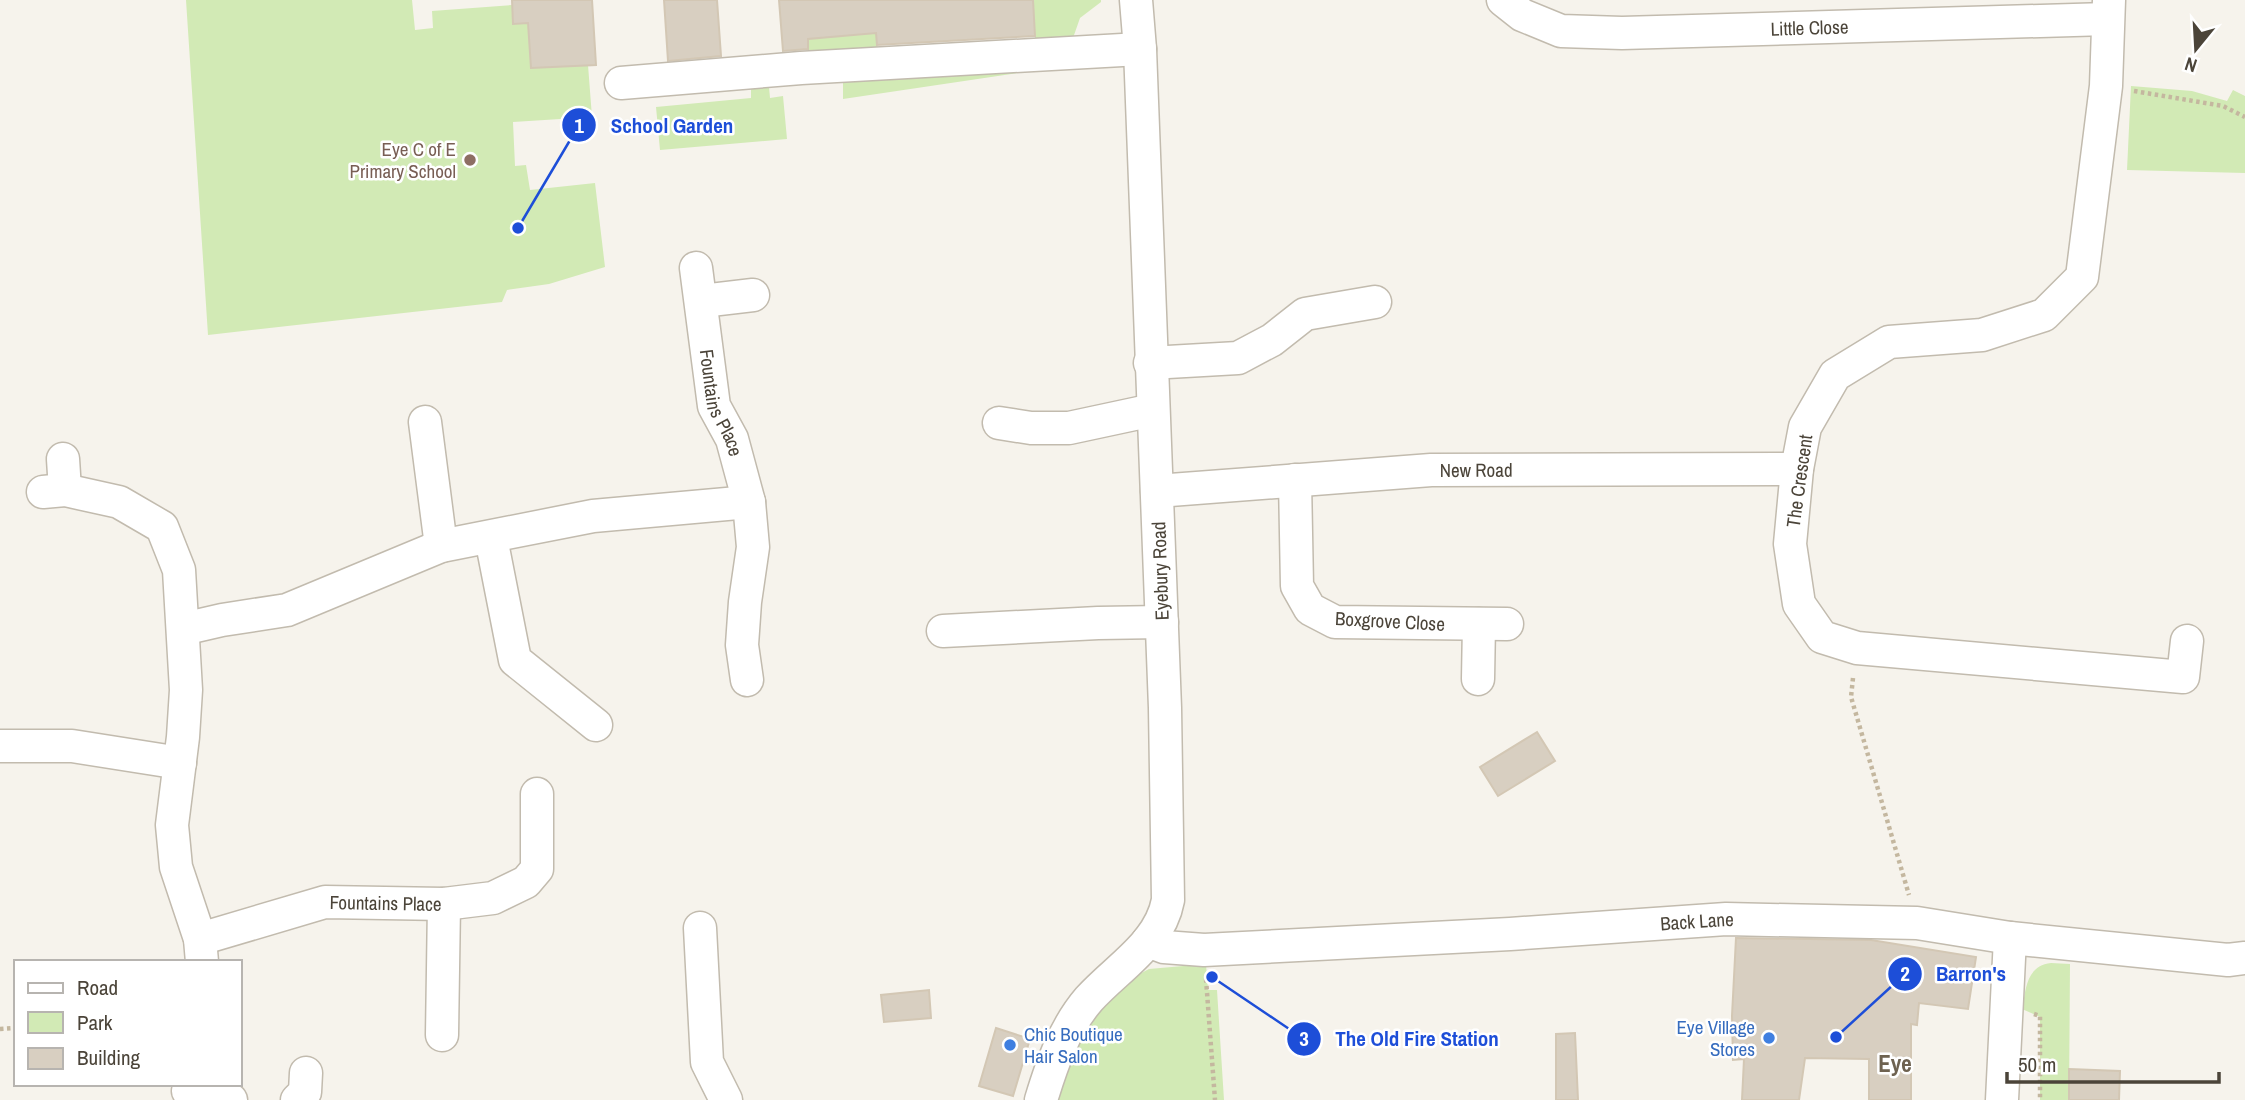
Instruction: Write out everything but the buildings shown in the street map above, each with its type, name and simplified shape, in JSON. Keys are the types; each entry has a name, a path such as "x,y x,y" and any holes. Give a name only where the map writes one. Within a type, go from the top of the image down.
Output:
{"street":[{"name":"Eyebury Road","path":"1041,1100 1065,1033 1089,999 1148,941 1164,918 1168,900 1162,622 1136,0"},
{"name":"Little Close","path":"1503,0 1522,15 1561,31 1622,33 2108,10"},
{"name":"The Crescent","path":"2108,10 2106,86 2082,277 2044,315 1982,335 1889,342 1835,375 1805,427 1797,470 1790,544 1800,604 1822,637 1857,648 2183,677 2187,641"},
{"path":"621,83 801,68 1140,49"},
{"name":"Fountains Place","path":"696,268 715,407 732,439 749,502 753,547 742,645 747,680"},
{"path":"702,301 753,295"},
{"path":"1150,363 1238,358 1272,340 1305,314 1375,302"},
{"path":"999,423 1031,428 1069,428 1153,410"},
{"path":"425,422 441,547"},
{"name":"New Road","path":"1157,491 1431,470 1797,470"},
{"name":"Fountains Place","path":"57,480 119,502 162,527 179,570 186,690 172,825 176,867 201,951 325,902 444,904 442,1035"},
{"name":"Boxgrove Close","path":"1295,480 1297,586 1310,609 1335,622 1493,624 1478,679"},
{"path":"183,629 287,610 441,547 593,516 749,502"},
{"path":"491,538 515,660 596,725"},
{"path":"943,631 1098,622 1162,622"},
{"path":"0,746 72,747 180,763"},
{"path":"444,904 493,898 526,882 537,869 537,794"},
{"name":"Back Lane","path":"1148,941 1164,947 1204,950 1510,934 1726,919 1917,923 2113,954 2228,960 2245,958"},
{"path":"700,929 707,1062 726,1100"},
{"path":"2002,1100 2010,938"},
{"path":"188,1092 231,1100"}],"path":[{"path":"2106,86 2222,106 2245,117"},
{"path":"1857,648 1851,697 1917,923"},
{"path":"1204,950 1215,1100"}],"green space":[{"name":"Eye C of E Primary School","path":"186,0 412,0 415,30 433,28 432,11 512,5 513,24 535,25 537,49 530,50 531,68 588,65 592,117 513,122 515,166 526,165 530,190 595,183 605,267 549,284 507,290 502,302 208,335"},
{"path":"874,0 878,53 809,59 807,31"},
{"path":"1033,0 1101,2 1080,18 1073,38 1035,41"},
{"path":"1112,59 843,99 843,81"},
{"path":"2131,86 2192,91 2227,101 2233,90 2245,96 2245,173 2127,170"},
{"path":"769,87 770,98 783,96 787,139 660,150 656,107 751,98 751,88"},
{"path":"2051,963 2070,964 2069,1100 2040,1100 2040,1017 2022,1009 2026,986 2032,974 2036,969"},
{"path":"1206,964 1208,990 1217,990 1224,1100 1050,1100 1074,1037 1126,981 1149,969"}],"place":[{"name":"Eye C of E Primary School","path":"470,160"},
{"name":"School Garden","path":"518,228"},
{"name":"The Old Fire Station","path":"1212,977"},
{"name":"Barron's","path":"1836,1037"},
{"name":"Eye Village Stores","path":"1769,1038"},
{"name":"Chic Boutique Hair Salon","path":"1010,1045"}],"district":[{"name":"Eye","path":"1895,1064"}]}
